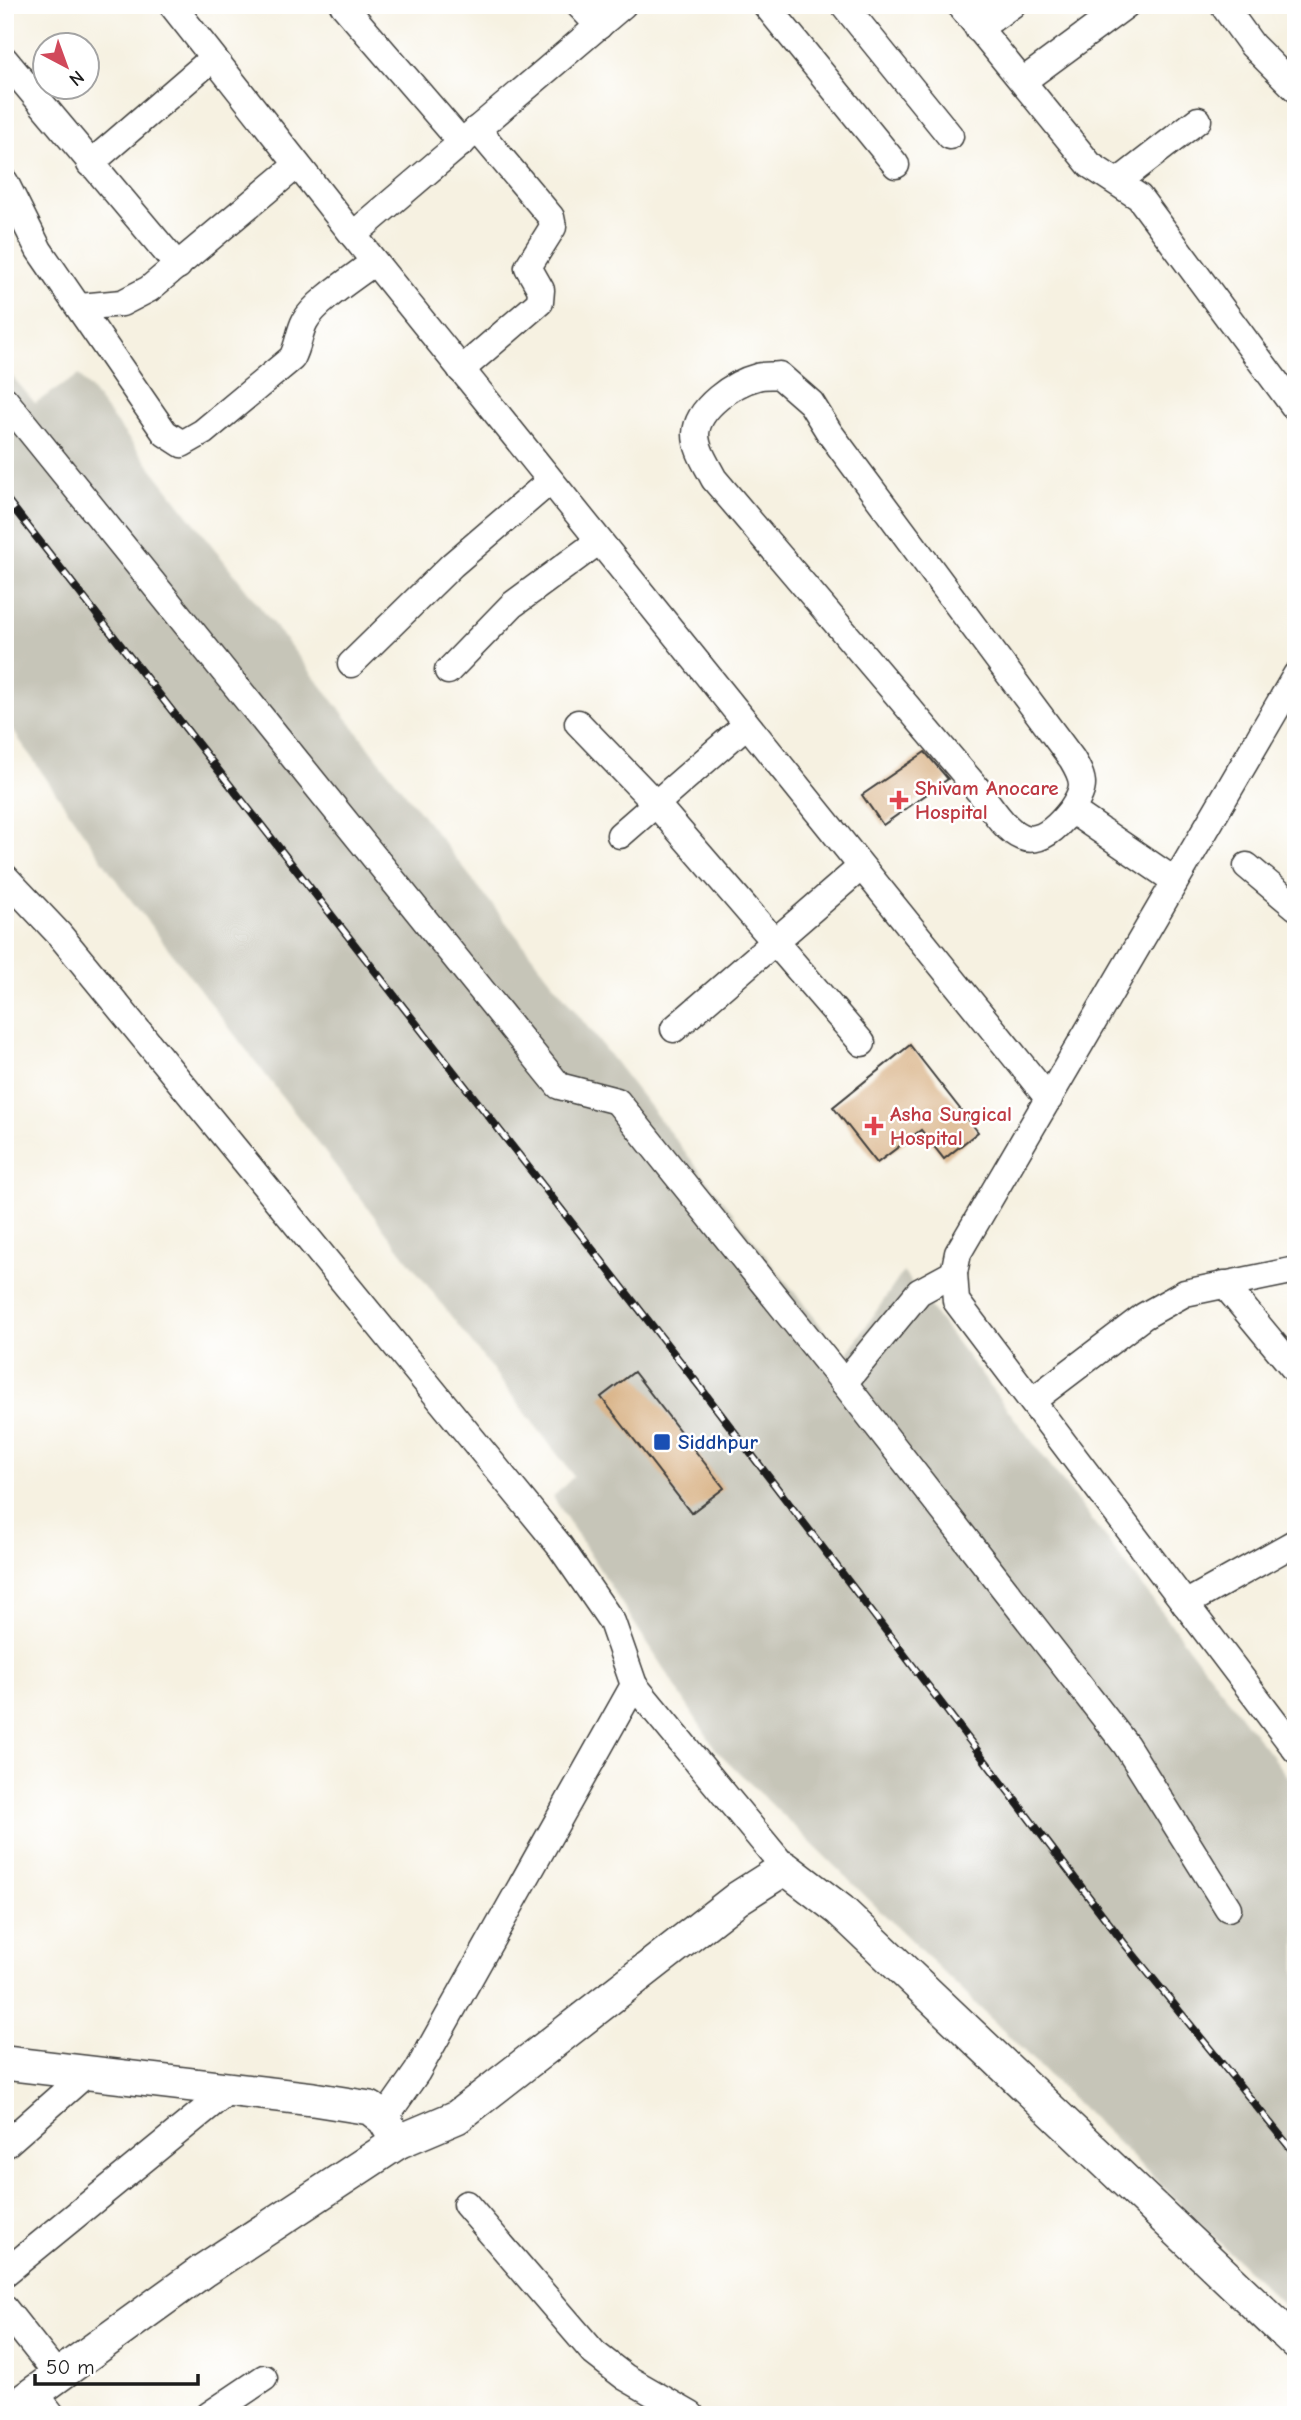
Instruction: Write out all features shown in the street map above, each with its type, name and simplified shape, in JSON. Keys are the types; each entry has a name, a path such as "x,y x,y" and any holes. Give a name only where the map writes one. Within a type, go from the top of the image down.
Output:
{"main road":[{"path":"5,2414 48,2394 204,2270 391,2131 457,2117 738,1898 785,1868 840,1910 1296,2343"},
{"path":"5,2063 370,2108 391,2131"}],"street":[{"path":"172,5 374,262 1049,1099"},
{"path":"343,5 551,217 554,227 528,267 541,290 540,302 461,370"},
{"path":"579,5 598,26"},
{"path":"353,235 624,5"},
{"path":"766,5 896,165"},
{"path":"844,5 950,136"},
{"path":"960,5 1090,165 1139,197 1296,409"},
{"path":"978,29 1012,5"},
{"path":"1023,81 1126,5"},
{"path":"1223,5 1252,45 1296,89"},
{"path":"90,164 213,58"},
{"path":"5,61 178,266"},
{"path":"1118,182 1198,120"},
{"path":"80,307 122,303 149,289 297,165"},
{"path":"5,182 39,250 165,433 182,444 203,432 292,358 301,343 304,322 316,308 374,262"},
{"path":"779,375 811,403 1072,759 1082,776 1083,794 1071,810 1056,830 1038,838 1019,837 1005,828 979,791 714,479 699,449 696,433 701,417 720,396 757,376 779,375"},
{"path":"5,400 559,1086 617,1101 844,1383 1126,1745 1228,1908"},
{"path":"351,664 452,565 550,481"},
{"path":"448,671 512,606 599,541"},
{"path":"1296,675 958,1253 954,1273 957,1301 1296,1750"},
{"path":"578,723 656,804 862,1043"},
{"path":"620,835 746,726"},
{"path":"1071,810 1175,881"},
{"path":"1247,866 1296,907"},
{"path":"674,1029 861,867"},
{"path":"5,877 59,934 559,1545 612,1622 634,1685 785,1868"},
{"path":"1032,1401 1144,1316 1185,1293 1296,1270"},
{"path":"844,1383 919,1292 954,1273"},
{"path":"1224,1284 1296,1371"},
{"path":"1185,1604 1296,1542"},
{"path":"391,2131 417,2072 634,1685"},
{"path":"5,2145 88,2073"},
{"path":"5,2273 230,2089"},
{"path":"466,2203 594,2353 625,2377 691,2415"},
{"path":"5,2309 48,2394"},
{"path":"209,2415 264,2378"}],"shaded area":[{"path":"5,368 35,403 79,375 845,1357 903,1272 1296,1788 1296,2317 716,1750 553,1497 574,1476 121,887 5,719"}],"building":[{"path":"925,752 948,779 883,825 862,795"},
{"path":"910,1045 978,1132 944,1159 921,1130 877,1163 833,1107"},
{"path":"634,1372 724,1488 691,1513 601,1397"}],"railway":[{"path":"5,497 700,1387 1124,1943 1296,2155"}],"place":[{"name":"Shivam Anocare Hospital","path":"899,800"},
{"name":"Asha Surgical Hospital","path":"874,1126"},
{"name":"Siddhpur","path":"662,1442"}]}
